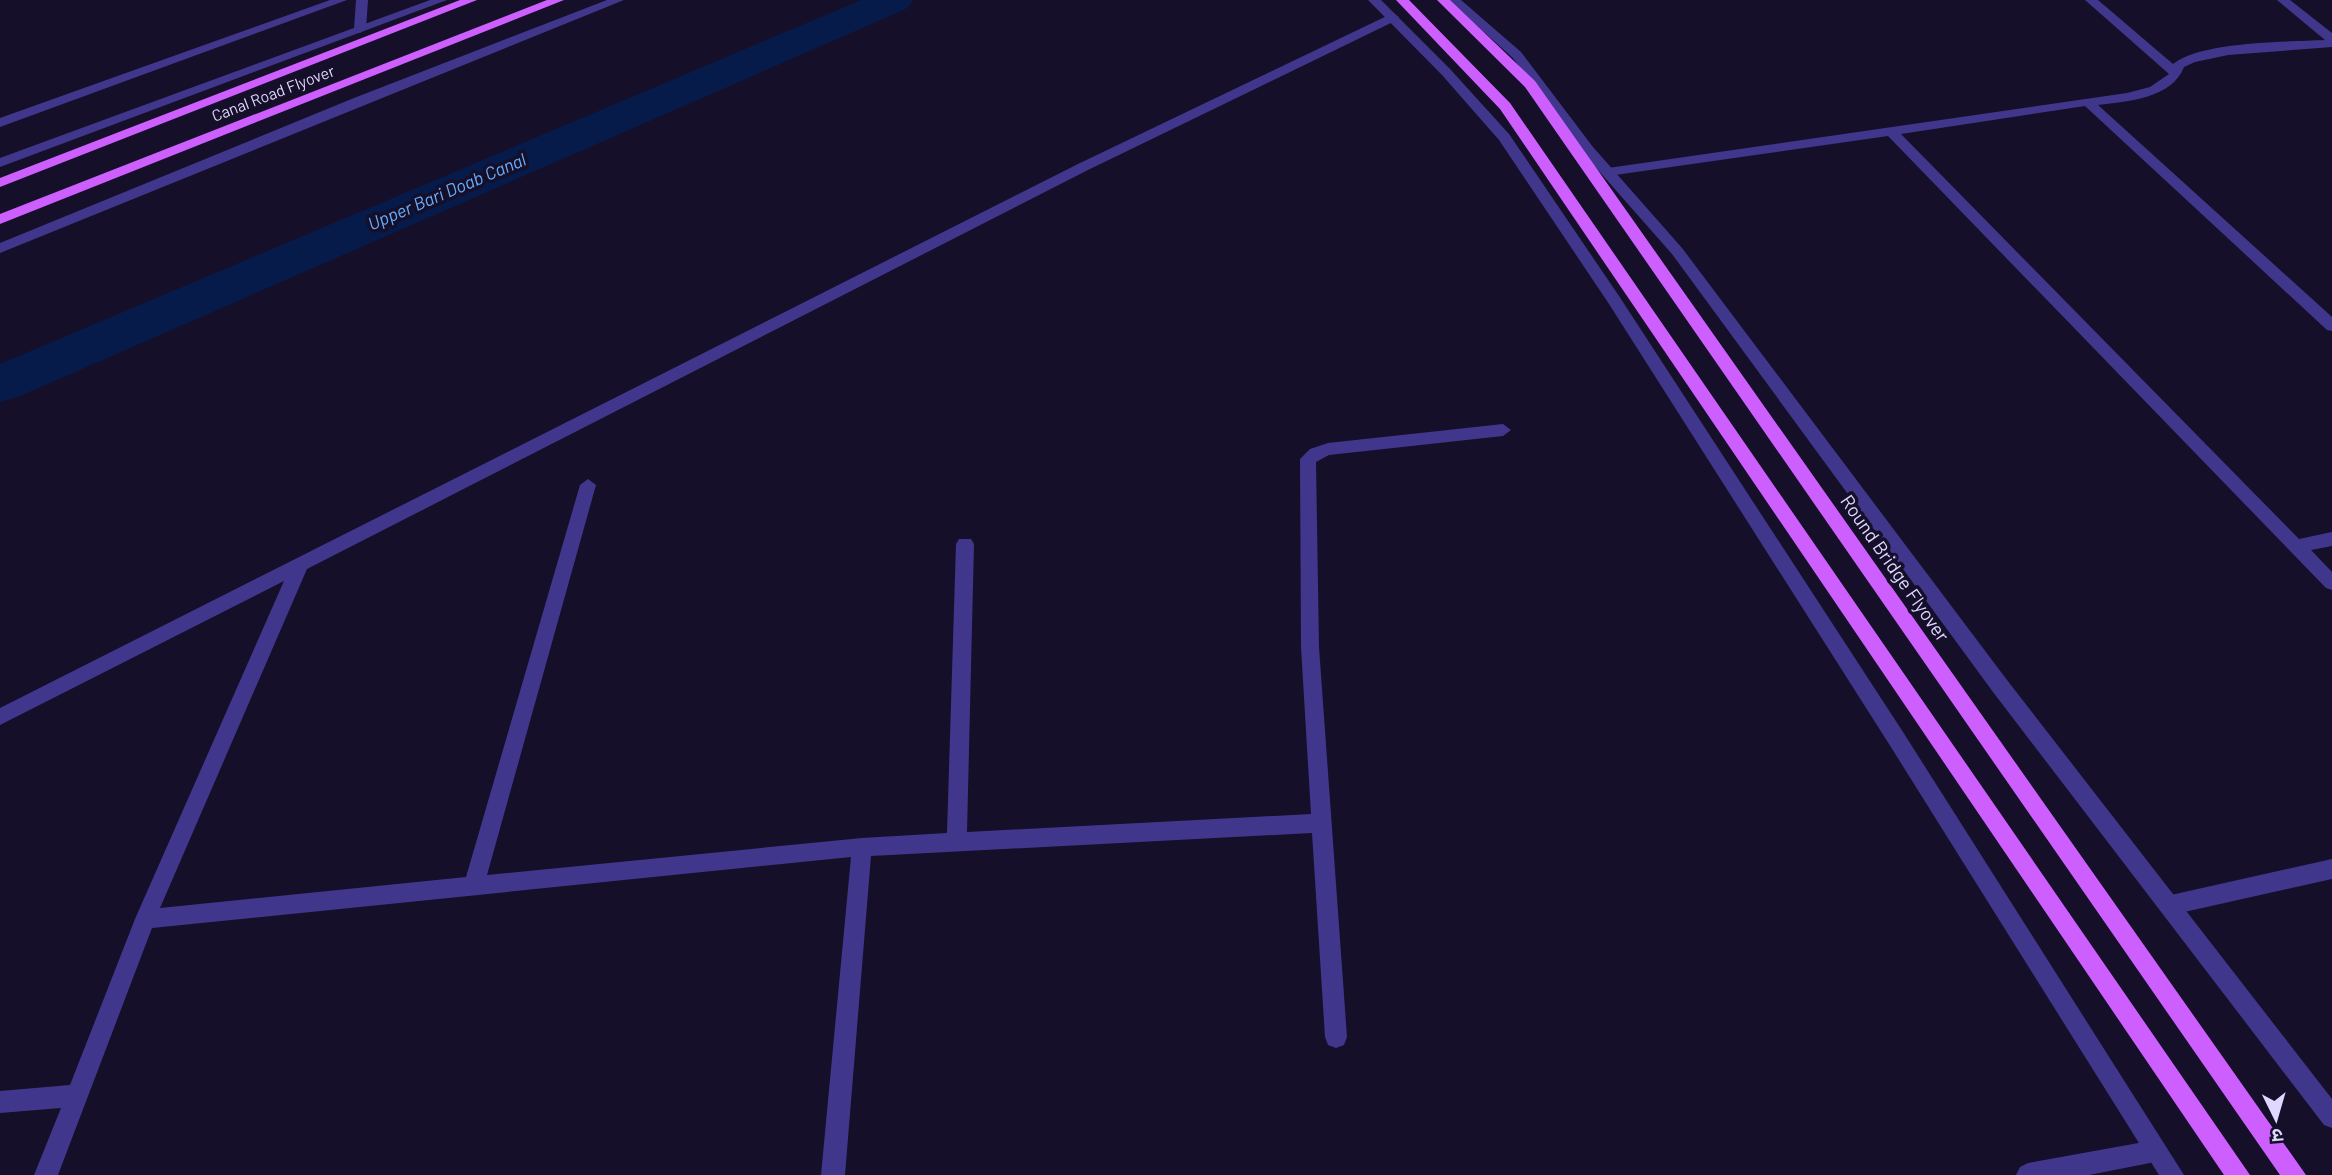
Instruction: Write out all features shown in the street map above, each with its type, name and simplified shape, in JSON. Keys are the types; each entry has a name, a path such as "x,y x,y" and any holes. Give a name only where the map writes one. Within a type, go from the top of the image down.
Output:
{"main road":[{"name":"Canal Road Flyover","path":"0,183 471,0"},
{"name":"Canal Road Flyover","path":"0,219 558,0"},
{"path":"1402,0 1505,106 2238,1175"},
{"name":"Round Bridge Flyover","path":"1443,0 1530,85 2294,1175"}],"street":[{"path":"0,123 341,0"},
{"path":"360,29 362,0"},
{"path":"0,163 441,0"},
{"path":"0,247 359,101 618,0"},
{"path":"1374,0 1504,137 1592,268 1896,738 2172,1175"},
{"path":"1454,0 1517,55 1608,172 1677,251 2000,686 2332,1117"},
{"path":"2091,0 2177,74"},
{"path":"2283,0 2332,41"},
{"path":"0,717 1083,167 1393,17"},
{"path":"1608,172 2088,102 2157,89 2169,84 2182,62 2217,53 2332,41"},
{"path":"2088,102 2332,326"},
{"path":"1891,131 2332,583"},
{"path":"1336,1037 1310,647 1308,459 1315,453 1328,449 1503,430"},
{"path":"474,886 588,485"},
{"path":"2296,546 2332,539"},
{"path":"957,844 965,544"},
{"path":"46,1175 145,919 300,565"},
{"path":"145,919 862,847 1322,823"},
{"path":"833,1175 862,847"},
{"path":"2171,905 2332,869"},
{"path":"0,1102 76,1096"},
{"path":"2028,1175 2155,1151"}],"waterway":[{"name":"Upper Bari Doab Canal","path":"0,384 894,0"}]}
